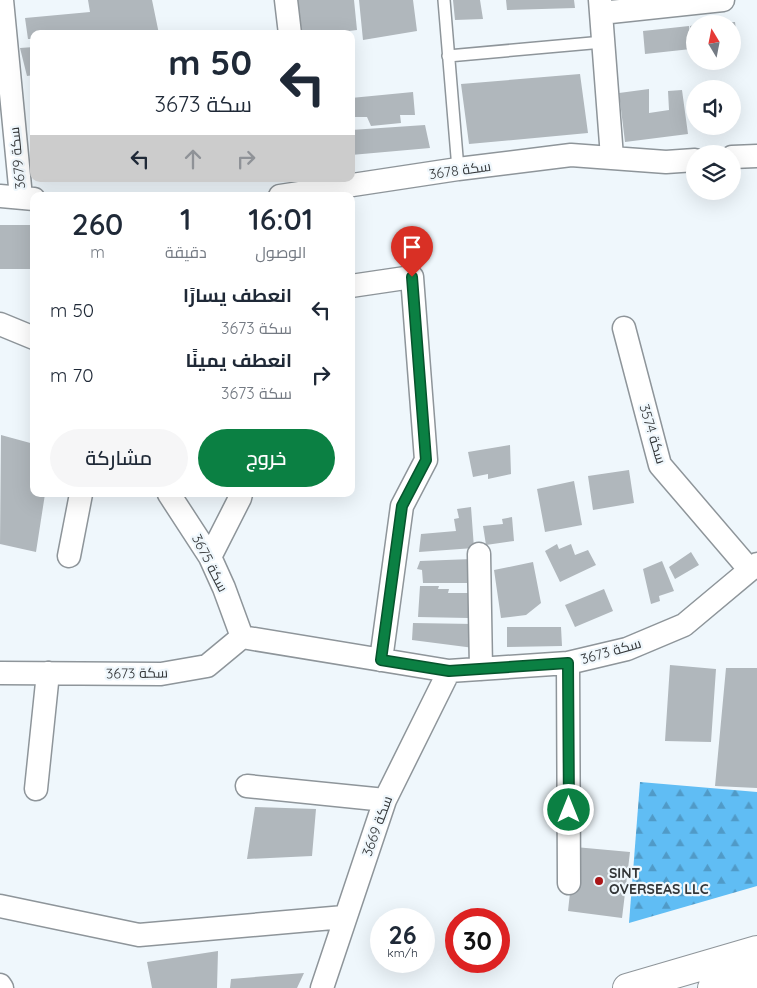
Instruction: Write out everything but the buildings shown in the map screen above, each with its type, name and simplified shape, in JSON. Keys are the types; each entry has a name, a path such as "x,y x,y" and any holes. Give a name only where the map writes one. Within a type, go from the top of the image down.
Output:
{"main road":[{"path":"626,988 757,950"},
{"path":"712,988 757,974"}],"street":[{"name":"سكة 3679","path":"2,0 18,197"},
{"path":"286,0 290,30"},
{"path":"612,157 600,6 723,0"},
{"name":"سكة 3678","path":"355,181 571,155 666,162 686,161"},
{"path":"741,157 757,156"},
{"name":"سكة 3678","path":"291,192 307,186 343,182"},
{"path":"355,285 412,277 426,460 402,506 381,660"},
{"path":"0,324 30,336"},
{"name":"سكة 3574","path":"624,328 660,466 753,567"},
{"path":"69,556 80,497"},
{"name":"سكة 3675","path":"171,497 210,557 242,637"},
{"path":"210,557 240,497"},
{"path":"479,554 481,669"},
{"name":"سكة 3673","path":"0,673 161,674 207,666 242,637 449,671 568,663 627,648 684,625 753,567"},
{"path":"568,663 569,883"},
{"name":"سكة 3669","path":"322,988 344,917 385,800 449,671"},
{"path":"36,789 48,673"},
{"path":"247,786 385,800"},
{"path":"0,906 139,934 344,917"},
{"path":"734,988 757,988"}],"lane":[{"path":"444,0 458,169"},
{"path":"448,56 603,42"}],"green space":[{"path":"640,782 757,792 757,886 629,923"}],"place":[{"name":"SINT OVERSEAS LLC","path":"599,881"}],"route":[{"path":"412,277 426,460 402,506 381,660 449,671 568,663 569,810"}]}
